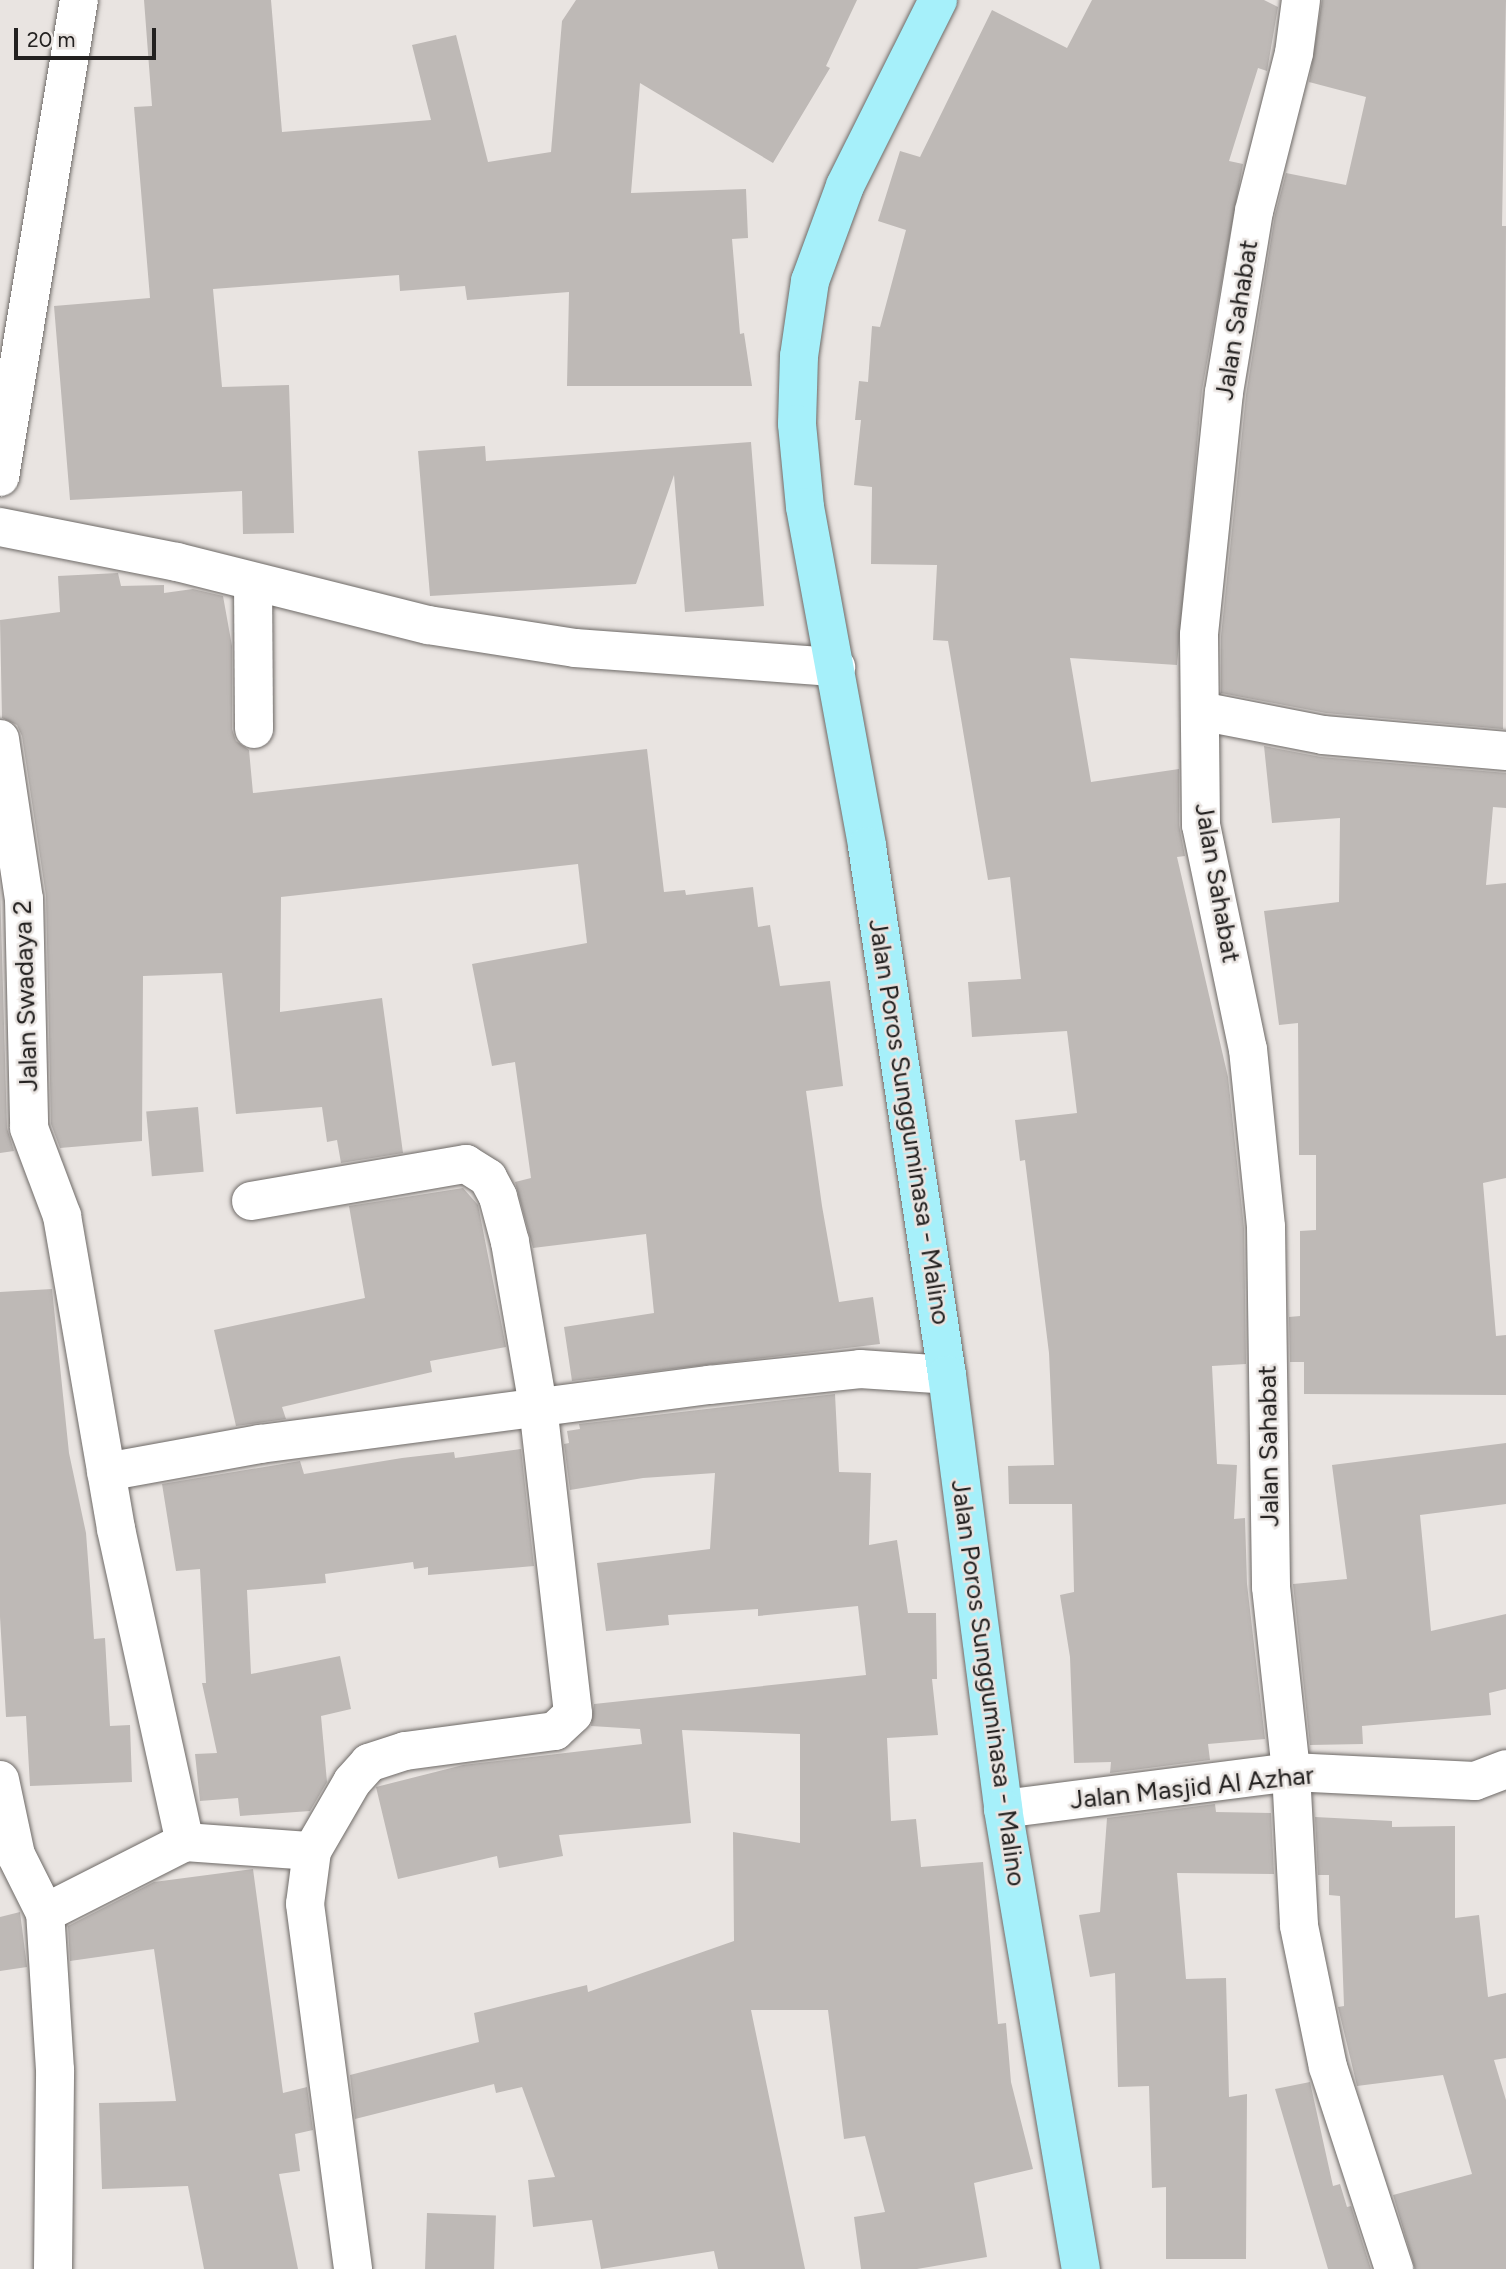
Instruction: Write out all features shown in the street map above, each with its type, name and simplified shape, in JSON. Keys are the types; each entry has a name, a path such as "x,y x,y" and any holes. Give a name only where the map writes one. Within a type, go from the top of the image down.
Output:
{"main road":[{"name":"Jalan Poros Sungguminasa - Malino","path":"938,0 845,186 810,281 799,356 797,424 804,507 836,667 947,1375 1003,1809 1081,2269"}],"street":[{"path":"0,477 79,0"},
{"name":"Jalan Sahabat","path":"1301,0 1294,53 1254,211 1224,391 1199,635 1201,825 1248,1049 1266,1227 1270,1587 1291,1772 1299,1926 1328,2067 1394,2269"},
{"path":"0,527 177,562 428,625 575,648 836,667"},
{"path":"253,583 254,729"},
{"path":"1200,711 1323,735 1506,751"},
{"name":"Jalan Swadaya 2","path":"0,739 24,899 15,1129 62,1216 106,1472 185,1842"},
{"path":"251,1201 466,1164 479,1168 498,1197 510,1242 538,1406 573,1714 555,1731 405,1751 369,1763 345,1791 312,1851 305,1904 353,2269"},
{"path":"106,1472 260,1444 538,1406 860,1369 947,1375"},
{"name":"Jalan Masjid Al Azhar","path":"1003,1809 1291,1772 1475,1780 1506,1769"},
{"path":"0,1780 16,1855 45,1913 55,2070 54,2269"},
{"path":"45,1913 185,1842 312,1851"}],"building":[{"path":"144,0 271,0 282,132 431,120 412,45 456,35 488,162 551,152 562,21 576,0 857,0 826,66 830,68 773,163 640,83 631,193 746,189 748,238 732,239 740,334 744,333 752,386 567,386 569,292 467,300 465,286 400,291 399,275 213,289 222,387 289,385 294,533 243,534 242,491 70,500 54,306 150,298 134,107 152,106"},
{"path":"1092,0 1264,0 1278,7 1267,71 1258,68 1229,161 1243,164 1202,390 1177,665 1070,658 1091,782 1179,769 1179,825 1185,856 1177,857 1228,1077 1244,1228 1246,1364 1212,1366 1217,1464 1237,1465 1234,1519 1245,1518 1247,1584 1265,1739 1208,1744 1210,1760 1110,1773 1111,1762 1074,1763 1070,1657 1060,1595 1074,1592 1072,1504 1009,1504 1008,1466 1054,1465 1049,1353 1025,1160 1020,1161 1015,1120 1077,1113 1067,1031 972,1037 968,982 1021,979 1010,877 988,880 948,641 933,640 937,565 871,564 872,487 854,485 861,420 855,420 859,381 868,382 872,326 880,327 906,230 878,221 900,151 920,157 992,10 1067,48"},
{"path":"1322,0 1506,0 1502,226 1506,226 1503,729 1326,713 1221,693 1221,636 1246,395 1275,215 1286,173 1346,185 1366,97 1309,82"},
{"path":"751,442 764,606 685,612 674,475 636,584 430,596 418,451 485,446 486,461"},
{"path":"118,573 121,586 164,585 164,593 193,589 223,596 232,646 232,729 236,741 249,750 253,793 647,749 664,892 685,890 686,895 753,887 758,927 770,925 780,986 830,981 843,1086 806,1091 839,1302 873,1297 880,1344 572,1381 564,1327 654,1313 646,1234 533,1248 515,1182 531,1178 515,1062 492,1066 472,964 587,943 578,864 281,897 280,1012 382,998 403,1153 341,1163 337,1140 327,1142 322,1107 236,1114 222,973 143,976 142,1141 60,1148 51,1124 46,896 22,736 17,725 2,718 0,620 60,612 58,576"},
{"path":"1264,746 1321,757 1506,773 1506,808 1493,807 1486,885 1506,883 1506,1178 1483,1183 1496,1336 1506,1335 1506,1395 1304,1394 1304,1362 1290,1362 1289,1317 1300,1316 1300,1231 1316,1230 1316,1155 1299,1155 1298,1023 1279,1025 1264,911 1339,902 1340,818 1272,823"},
{"path":"0,886 7,1128 14,1151 0,1153"},
{"path":"198,1107 204,1172 152,1176 146,1112"},
{"path":"463,1188 478,1205 506,1347 430,1361 432,1372 282,1407 286,1419 236,1426 214,1330 365,1298 349,1206"},
{"path":"52,1289 69,1453 86,1533 94,1639 105,1638 110,1726 130,1725 132,1782 30,1786 26,1716 6,1717 0,1617 0,1292"},
{"path":"835,1394 839,1472 871,1473 869,1545 897,1540 908,1613 936,1613 937,1679 932,1679 938,1735 887,1738 891,1821 916,1819 921,1867 983,1862 998,2024 1006,2023 1011,2082 1033,2169 974,2183 987,2257 917,2269 861,2269 854,2217 885,2212 865,2136 844,2139 828,2010 751,2010 805,2269 718,2269 714,2251 601,2269 592,2220 533,2227 528,2180 555,2177 522,2087 496,2093 494,2084 355,2119 350,2075 479,2042 474,2013 587,1985 588,1992 734,1941 733,1832 800,1843 800,1734 682,1730 691,1823 559,1835 563,1856 499,1868 497,1856 398,1879 376,1787 463,1765 642,1744 640,1729 591,1726 594,1704 866,1675 858,1606 758,1616 758,1609 668,1615 669,1625 606,1631 597,1563 710,1549 715,1473 643,1478 570,1490 564,1444 569,1443 567,1431 580,1429 579,1424"},
{"path":"1506,1443 1506,1504 1420,1515 1431,1631 1506,1614 1506,1689 1489,1693 1491,1715 1362,1726 1363,1744 1310,1745 1293,1584 1347,1579 1332,1465"},
{"path":"521,1449 534,1566 428,1575 428,1567 414,1569 413,1562 325,1574 326,1583 247,1590 251,1674 340,1656 351,1709 321,1716 327,1782 310,1811 240,1816 238,1798 200,1801 195,1754 217,1753 202,1683 206,1683 200,1569 176,1571 162,1484 300,1461 304,1474 454,1452 455,1458"},
{"path":"1215,1804 1216,1812 1271,1813 1274,1874 1177,1873 1186,1979 1226,1978 1229,2097 1247,2094 1246,2259 1166,2259 1166,2187 1152,2188 1149,2086 1118,2087 1115,1973 1090,1977 1079,1915 1100,1912 1107,1818"},
{"path":"1315,1817 1392,1821 1392,1827 1455,1826 1455,1918 1479,1915 1488,1997 1506,1993 1506,2058 1494,2060 1506,2100 1506,2269 1415,2269 1393,2195 1472,2174 1443,2075 1357,2086 1338,2007 1344,2006 1340,1896 1329,1895 1329,1875 1318,1875"},
{"path":"253,1869 283,2093 307,2087 313,2130 295,2134 300,2171 279,2174 298,2269 204,2269 188,2186 102,2189 99,2103 176,2101 154,1949 70,1961 68,1926 154,1882"},
{"path":"20,1912 27,1967 0,1971 0,1917"},
{"path":"1310,2082 1333,2186 1340,2184 1347,2207 1351,2206 1371,2269 1328,2269 1275,2089"},
{"path":"427,2213 496,2215 494,2269 425,2269"}]}
